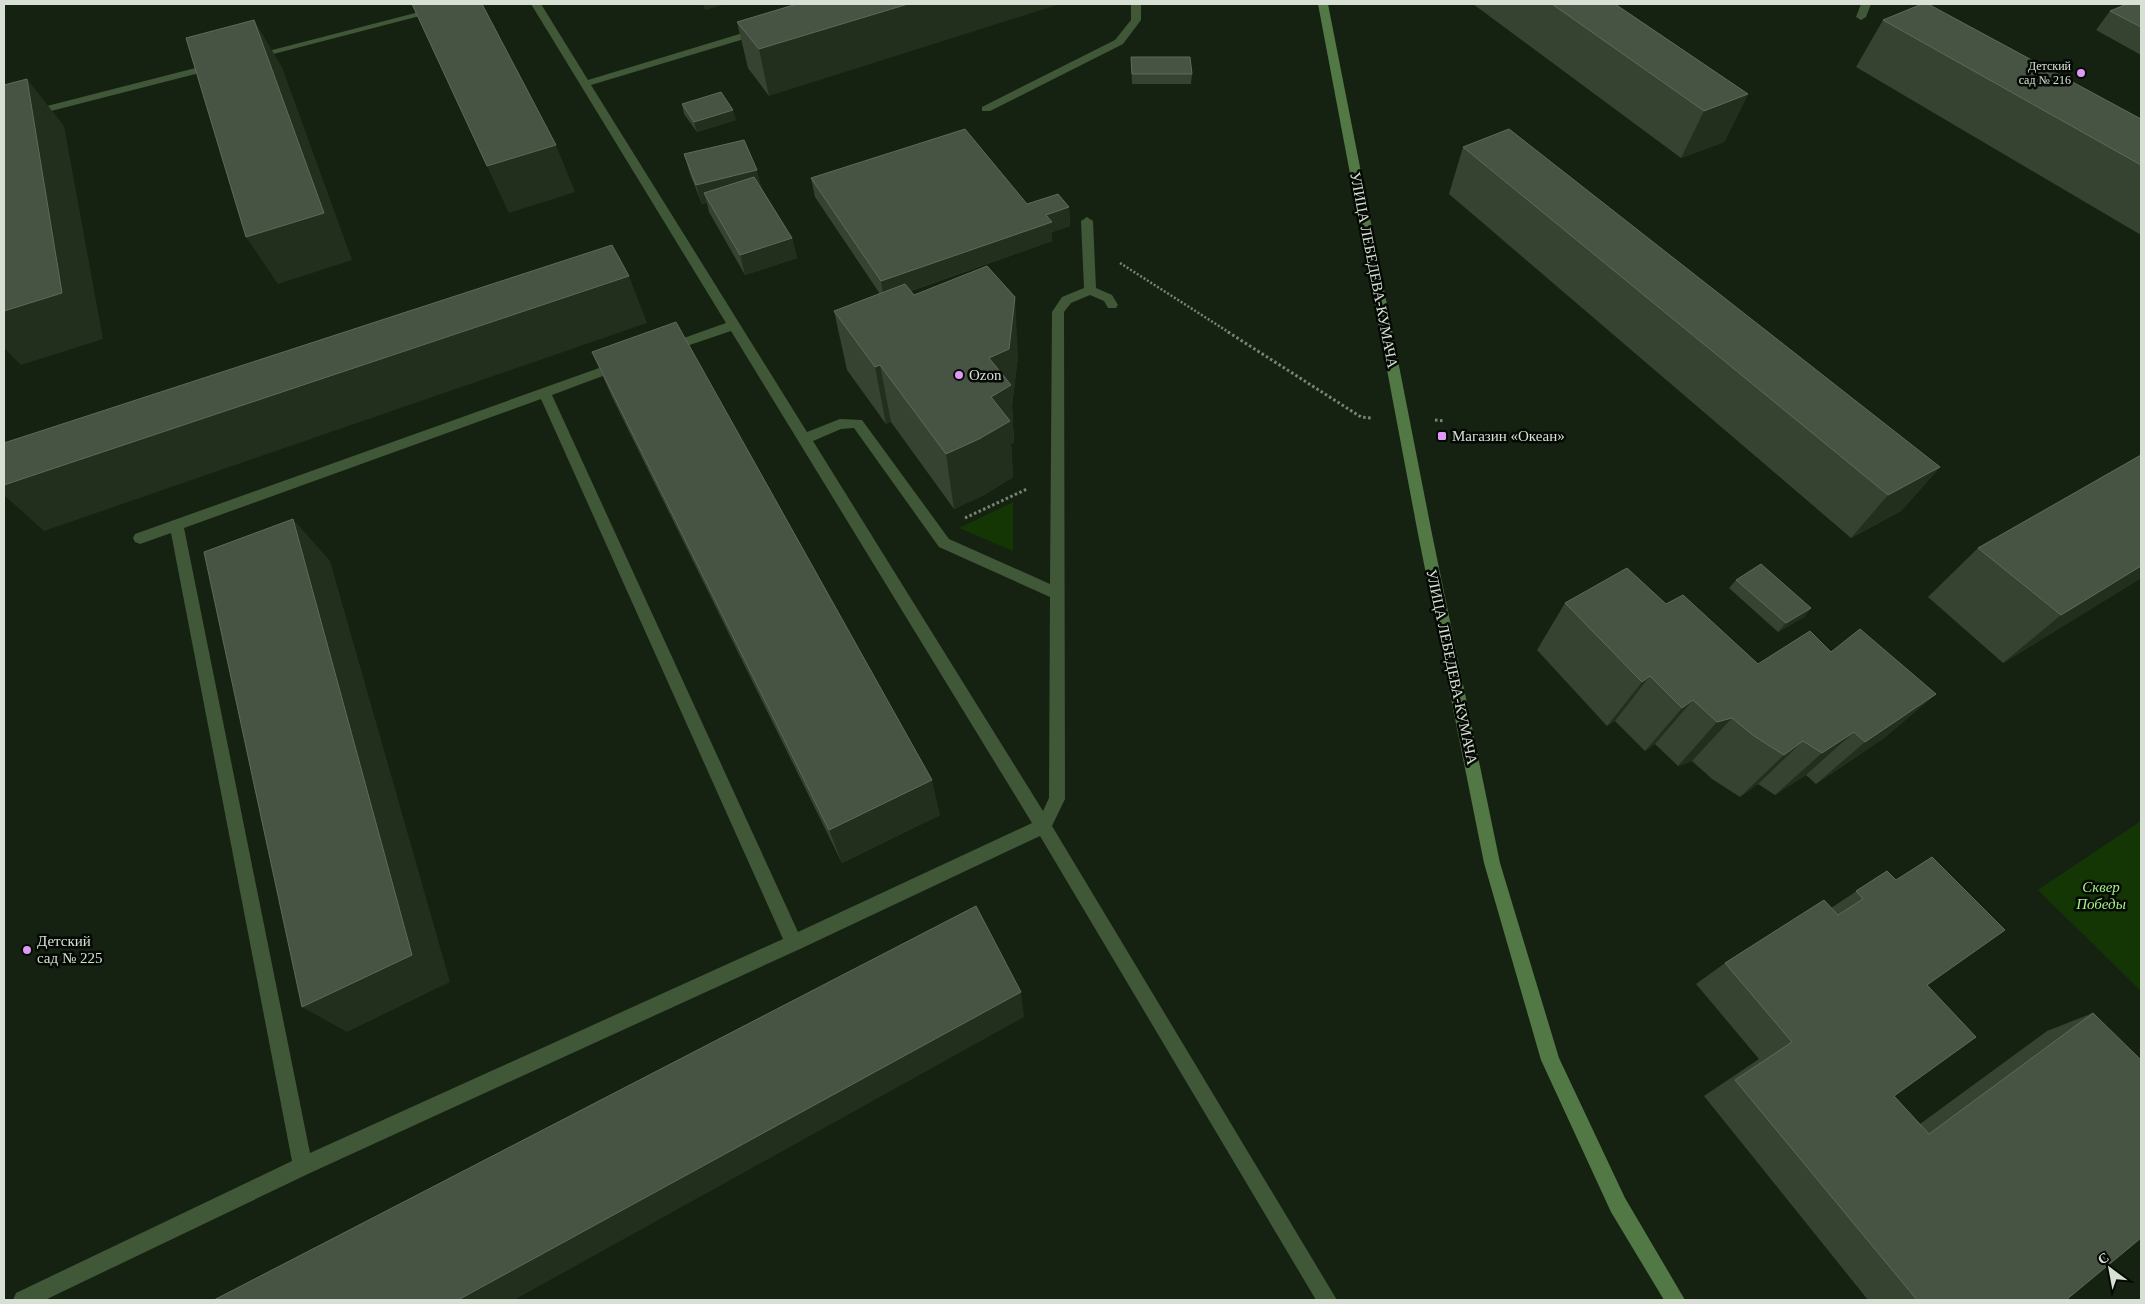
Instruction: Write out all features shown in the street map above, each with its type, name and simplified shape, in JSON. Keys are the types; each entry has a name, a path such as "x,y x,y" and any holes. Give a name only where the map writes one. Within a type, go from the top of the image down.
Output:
{"street":[{"name":"УЛИЦА ЛЕБЕДЕВА-КУМАЧА","path":"1323,4 1403,419 1492,863 1550,1060 1618,1205 1675,1300"}],"lane":[{"path":"242,60 461,4"},
{"path":"536,4 1043,826 1327,1300"},
{"path":"986,109 1119,42 1136,20 1136,4"},
{"path":"1861,17 1866,4"},
{"path":"584,84 771,27"},
{"path":"4,120 223,64"},
{"path":"1087,221 1090,290"},
{"path":"24,1300 303,1166 794,943 1043,826 1056,799 1058,312 1060,305 1070,297 1090,290 1108,298 1112,305"},
{"path":"652,353 734,325"},
{"path":"140,538 634,360"},
{"path":"544,392 794,943"},
{"path":"804,439 840,424 856,423 934,532 944,543 1057,594"},
{"path":"176,525 303,1166"}],"path":[{"path":"1088,242 1361,417 1445,421"},
{"path":"934,532 1057,475"}],"green space":[{"path":"1013,502 1013,551 959,528"},
{"name":"Сквер Победы","path":"2141,821 2141,991 2038,890"}],"building":[{"path":"412,4 482,4 556,145 487,166"},
{"path":"797,4 908,4 759,49 737,22"},
{"path":"1552,4 1615,4 1748,94 1704,111"},
{"path":"1922,4 1928,4 2141,119 2141,165 1883,20"},
{"path":"2127,4 2141,4 2141,27 2110,11"},
{"path":"254,20 324,213 246,237 186,38"},
{"path":"1131,57 1190,57 1192,74 1132,74"},
{"path":"27,79 62,293 4,311 4,85"},
{"path":"721,92 733,110 694,122 682,104"},
{"path":"965,129 1027,204 1058,194 1069,207 1046,215 1052,222 881,281 811,178"},
{"path":"1509,129 1940,467 1888,495 1463,147"},
{"path":"744,140 757,170 696,185 684,154"},
{"path":"754,177 792,238 740,255 704,193"},
{"path":"612,245 629,276 4,485 4,443"},
{"path":"987,266 1015,297 1009,349 989,358 1011,385 991,397 1010,421 979,439 946,454 880,365 875,367 834,311 905,284 914,295"},
{"path":"676,322 932,780 829,830 592,352"},
{"path":"2141,455 2141,566 2061,615 1978,548"},
{"path":"293,519 412,955 302,1007 204,552"},
{"path":"1761,564 1811,608 1786,623 1736,580"},
{"path":"1627,568 1666,604 1683,595 1758,664 1810,631 1831,652 1860,629 1936,694 1865,742 1854,732 1822,753 1803,741 1784,755 1754,736 1732,718 1717,722 1693,700 1682,708 1650,676 1642,682 1565,603"},
{"path":"1932,857 2005,930 1927,985 1976,1037 1894,1096 1929,1134 2093,1013 2141,1060 2141,1238 2066,1300 1917,1300 1735,1080 1792,1042 1725,963 1824,900 1838,915 1863,899 1856,891 1887,871 1896,880"},
{"path":"976,906 1021,992 458,1300 214,1300"}],"place":[{"name":"Детский сад № 216","path":"2081,73"},
{"name":"Ozon","path":"959,375"},
{"name":"Магазин «Океан»","path":"1442,436"},
{"name":"Детский сад № 225","path":"27,950"}]}
